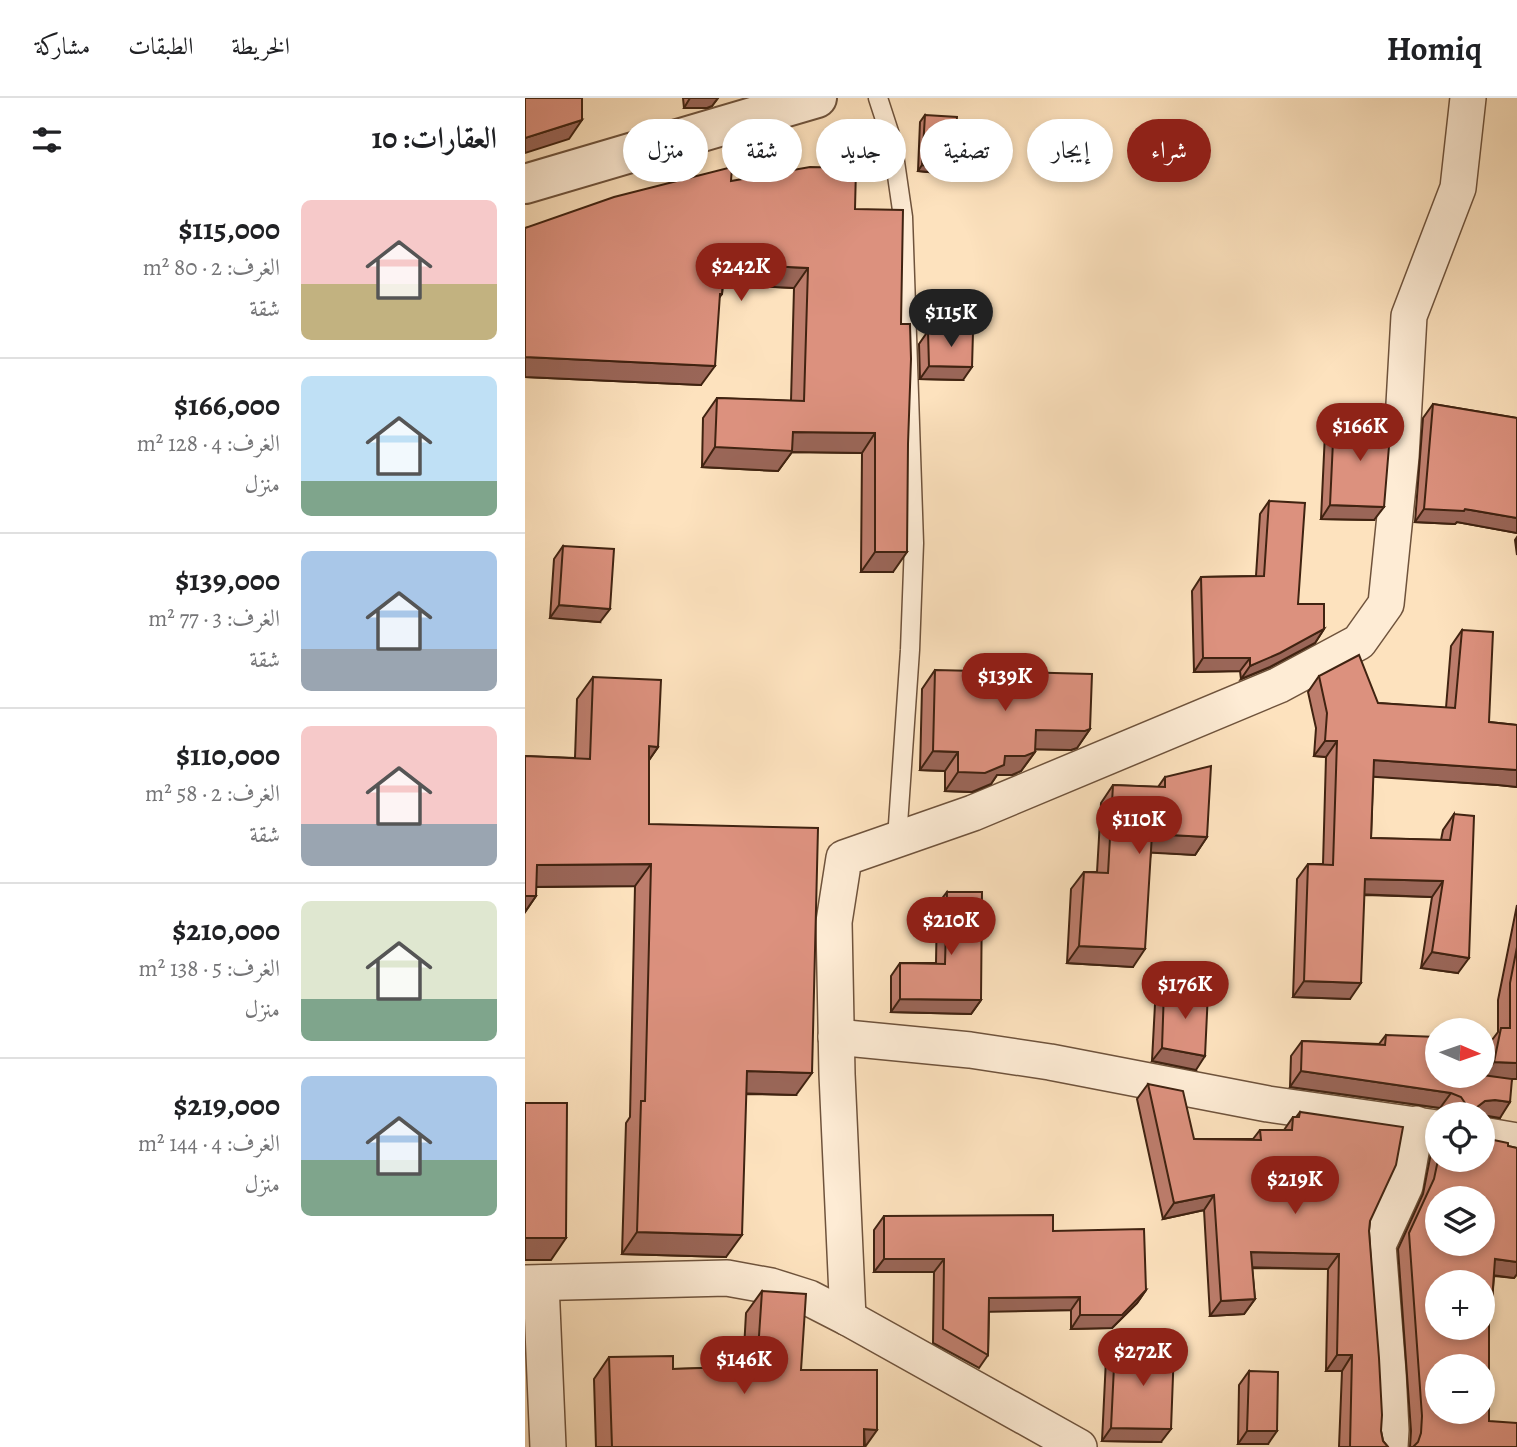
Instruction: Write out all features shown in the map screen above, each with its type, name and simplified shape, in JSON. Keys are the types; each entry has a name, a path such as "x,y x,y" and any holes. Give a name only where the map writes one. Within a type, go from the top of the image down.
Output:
{"street":[{"path":"525,184 817,98"},
{"path":"848,1318 834,922 844,858 973,813 1279,685 1359,642 1386,604 1401,457 1409,316 1458,188 1468,98"},
{"path":"836,1037 970,1050 1050,1062 1268,1104 1425,1126"},
{"path":"1390,1447 1388,1372 1378,1245 1405,1186 1425,1129"},
{"path":"1495,1137 1517,1141"},
{"path":"548,1447 533,1283 727,1278 771,1286 809,1298 1079,1447"}],"lane":[{"path":"878,98 892,141 903,217 914,543 910,650 897,839"}],"building":[{"path":"525,98 582,98 582,120 525,138"},
{"path":"925,115 957,117 957,119 925,119"},
{"path":"816,167 816,182 856,182 855,209 903,210 901,324 910,324 911,359 907,552 875,552 875,433 793,432 792,451 715,447 717,398 804,401 808,268 724,264 715,366 525,357 525,228 614,197 673,182 708,182 708,173 722,170 722,182 802,182 802,168"},
{"path":"928,331 973,332 972,367 929,366"},
{"path":"1433,404 1517,418 1517,518 1465,509 1424,509"},
{"path":"1334,420 1391,422 1384,507 1330,505"},
{"path":"1269,501 1305,503 1298,604 1324,604 1324,629 1250,666 1250,658 1203,658 1201,577 1264,576"},
{"path":"563,546 614,549 610,609 559,605"},
{"path":"1462,630 1493,632 1489,722 1517,725 1517,770 1374,760 1371,838 1450,840 1454,814 1474,816 1469,958 1432,952 1443,881 1365,879 1361,983 1304,981 1308,864 1333,865 1337,741 1325,741 1327,713 1319,676 1359,655 1378,703 1455,708"},
{"path":"935,670 1092,674 1090,729 1036,730 1035,752 1025,756 1005,756 1004,765 985,773 958,772 958,752 933,751"},
{"path":"593,677 661,680 658,747 649,746 649,824 818,828 812,1073 747,1071 742,1235 637,1232 641,1101 645,1101 651,864 537,865 536,896 525,896 525,756 590,759"},
{"path":"1211,766 1207,837 1152,834 1145,949 1079,946 1084,872 1108,873 1113,785 1165,787 1165,777"},
{"path":"947,892 982,892 981,1000 900,999 900,963 945,964"},
{"path":"1517,947 1517,1063 1495,1062 1501,1028 1510,1028 1510,983"},
{"path":"1164,990 1208,992 1205,1056 1162,1048"},
{"path":"1386,1035 1425,1037 1425,1088 1495,1088 1495,1077 1512,1079 1510,1102 1464,1102 1461,1097 1451,1093 1301,1071 1302,1041 1385,1045"},
{"path":"1148,1084 1183,1091 1194,1139 1261,1140 1260,1130 1292,1130 1293,1117 1299,1117 1300,1112 1403,1127 1396,1165 1370,1221 1369,1231 1379,1358 1381,1431 1383,1441 1388,1447 1350,1447 1352,1355 1337,1355 1339,1254 1251,1252 1255,1299 1221,1301 1214,1195 1174,1203"},
{"path":"525,1103 567,1103 566,1238 525,1238"},
{"path":"1495,1140 1517,1148 1517,1262 1495,1259 1494,1270 1425,1270 1425,1340 1489,1340 1489,1354 1425,1354 1425,1424 1517,1423 1517,1447 1413,1447 1421,1433 1422,1416 1409,1233 1425,1198 1425,1256 1495,1256 1495,1186 1431,1186 1435,1172 1495,1172"},
{"path":"1053,1215 1053,1231 1144,1229 1146,1290 1122,1315 1080,1315 1080,1297 989,1298 988,1355 943,1329 944,1259 884,1259 884,1216"},
{"path":"762,1291 806,1294 801,1370 877,1370 877,1430 864,1429 864,1447 612,1447 609,1357 673,1356 673,1369 757,1366"},
{"path":"1115,1346 1174,1349 1171,1429 1111,1428"},
{"path":"1249,1371 1278,1372 1277,1431 1247,1431"}]}
